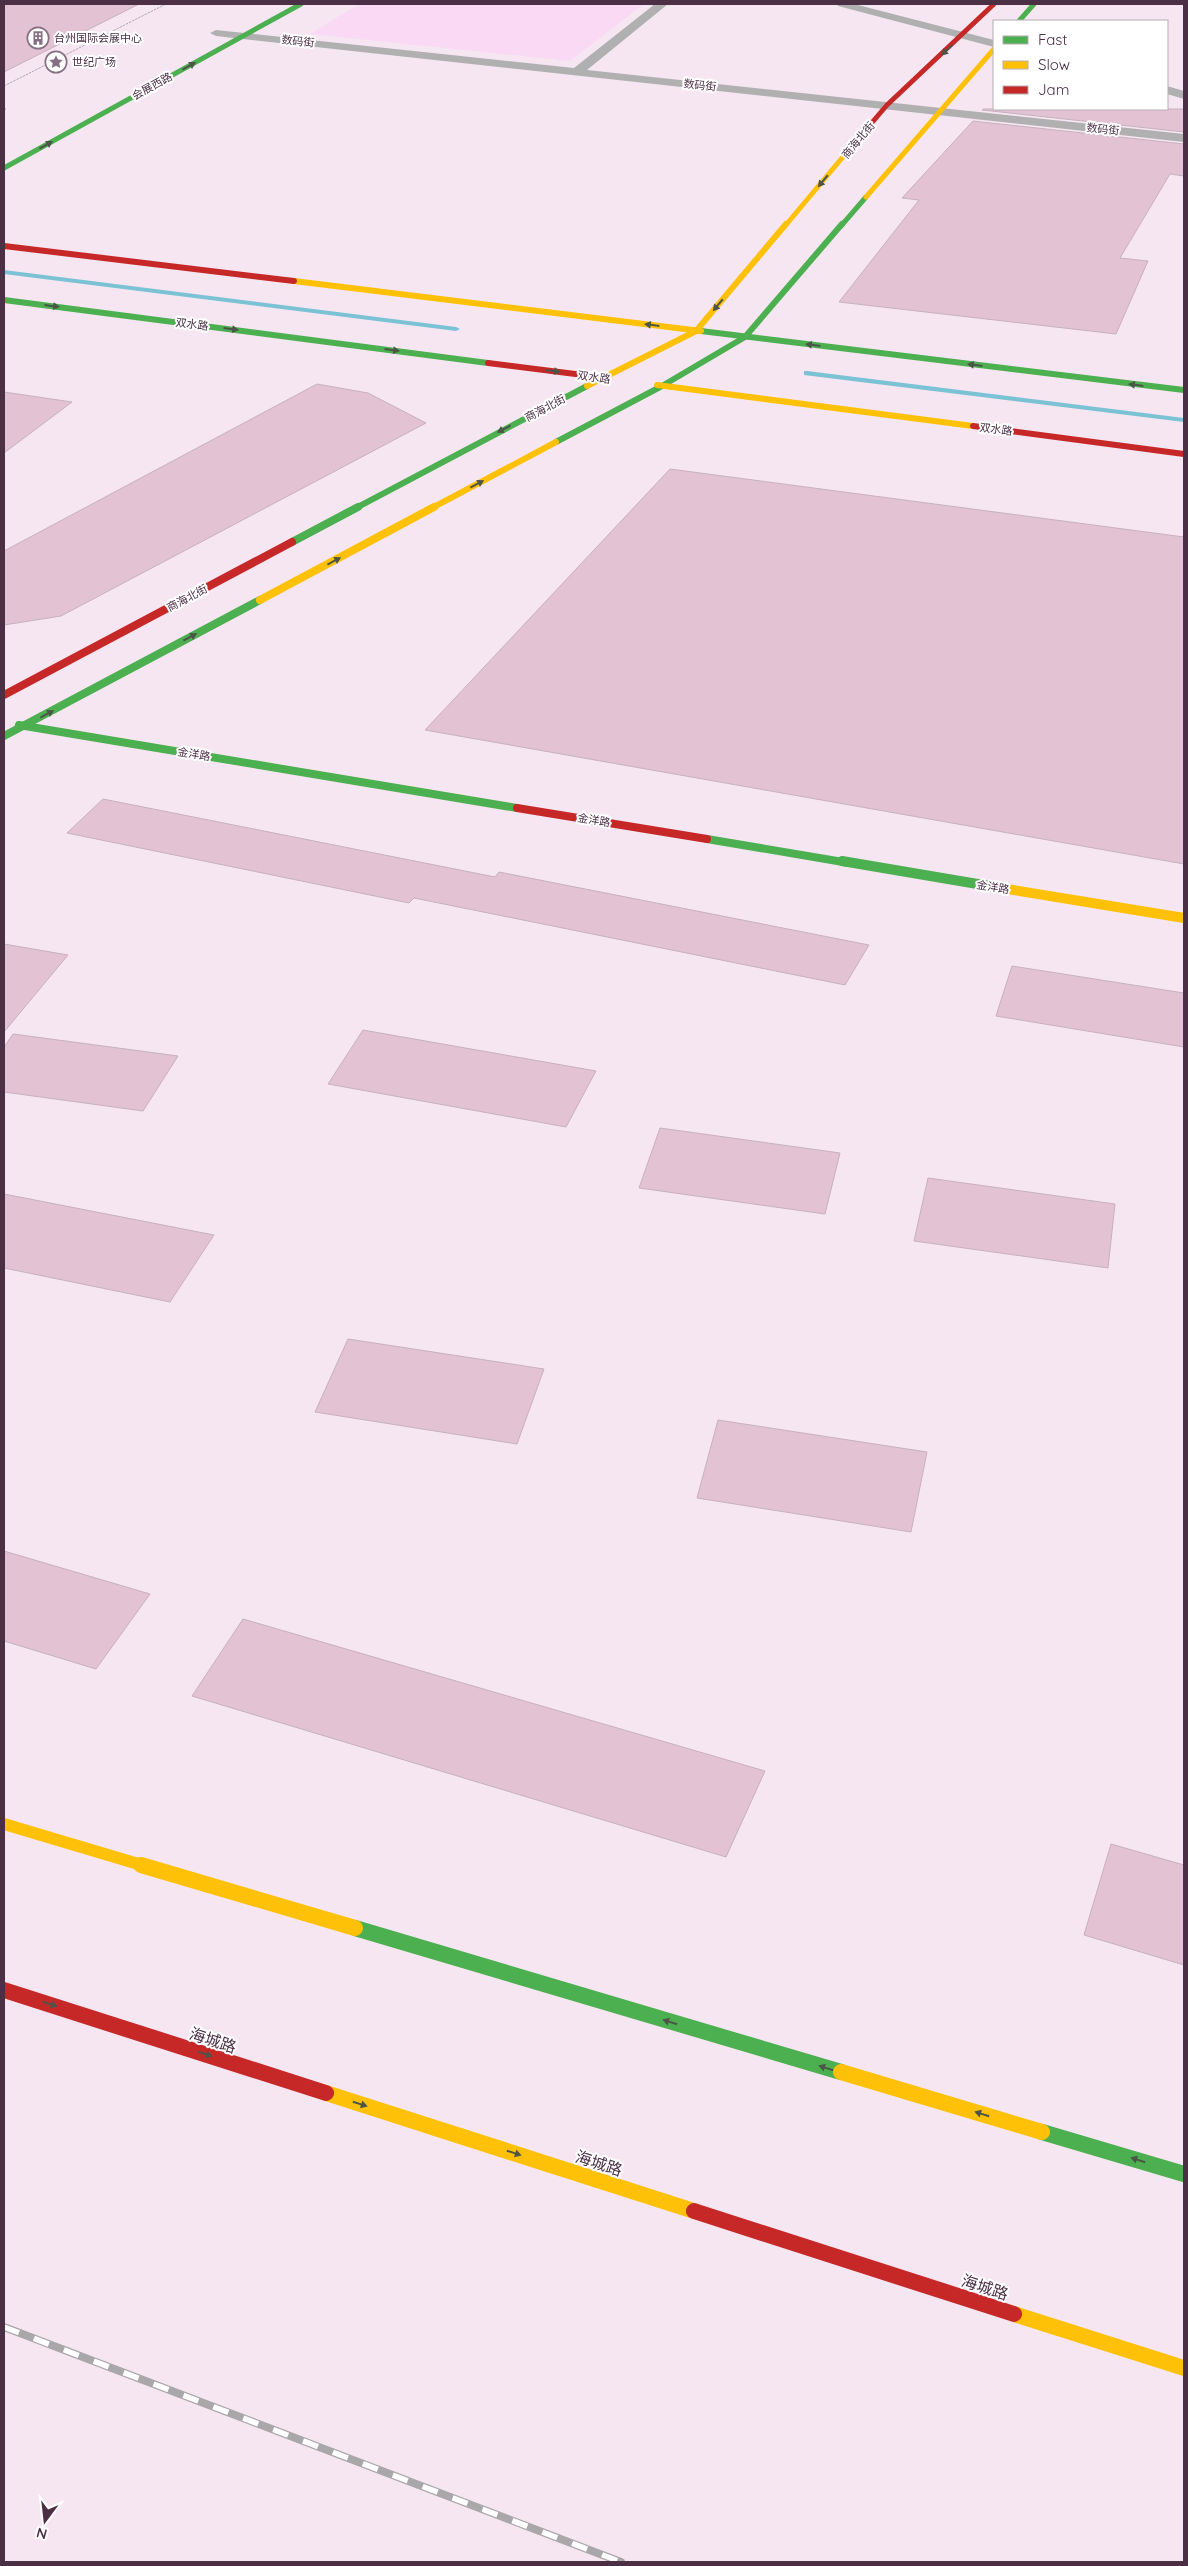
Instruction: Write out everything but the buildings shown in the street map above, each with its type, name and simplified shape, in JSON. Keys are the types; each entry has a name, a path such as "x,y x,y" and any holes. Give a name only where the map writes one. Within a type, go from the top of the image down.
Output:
{"main road":[{"name":"会展西路","path":"4,168 301,4"},
{"name":"商海北街","path":"4,695 602,378 696,331 887,106 994,4"},
{"path":"1020,20 1034,4"},
{"path":"212,35 231,24"},
{"path":"4,736 662,386 745,337 993,50"},
{"path":"4,246 1184,390"},
{"name":"双水路","path":"4,300 628,381"},
{"name":"双水路","path":"645,384 1184,454"},
{"name":"金洋路","path":"4,722 1184,918"},
{"path":"4,1824 1184,2174"},
{"name":"海城路","path":"4,1990 1184,2368"}],"street":[{"path":"577,72 662,4"},
{"path":"842,4 993,44"},
{"name":"数码街","path":"212,35 244,35 1184,138"},
{"path":"1168,90 1184,95"}],"path":[{"path":"4,86 166,4"}],"shaded area":[{"path":"359,4 644,4 570,61 310,34"}],"waterway":[{"path":"4,272 456,329"},
{"path":"807,373 1184,420"}],"railway":[{"path":"4,2327 621,2562"}],"traffic: fast":[{"path":"4,168 301,4"},
{"path":"1020,20 1034,4"},
{"path":"556,442 662,386 745,337 866,197"},
{"path":"4,300 488,363"},
{"path":"701,331 1184,390"},
{"path":"292,542 587,386"},
{"path":"4,736 260,600"},
{"path":"19,725 517,808"},
{"path":"707,839 1007,889"},
{"path":"355,1928 841,2072"},
{"path":"1042,2132 1184,2174"}],"traffic: slow":[{"path":"866,197 993,50"},
{"path":"587,386 696,331 852,146"},
{"path":"294,281 701,331"},
{"path":"657,385 973,426"},
{"path":"260,600 556,442"},
{"path":"1007,889 1184,918"},
{"path":"4,1824 355,1928"},
{"path":"841,2072 1042,2132"},
{"path":"326,2093 694,2211"},
{"path":"1014,2314 1184,2368"}],"traffic: jam":[{"path":"852,146 887,105 994,4"},
{"path":"4,246 294,281"},
{"path":"488,363 607,378"},
{"path":"973,426 1184,454"},
{"path":"4,695 292,542"},
{"path":"517,808 707,839"},
{"path":"4,1990 326,2093"},
{"path":"694,2211 1014,2314"}],"place":[{"name":"台州国际会展中心","path":"38,38"},
{"name":"世纪广场","path":"56,62"}]}
